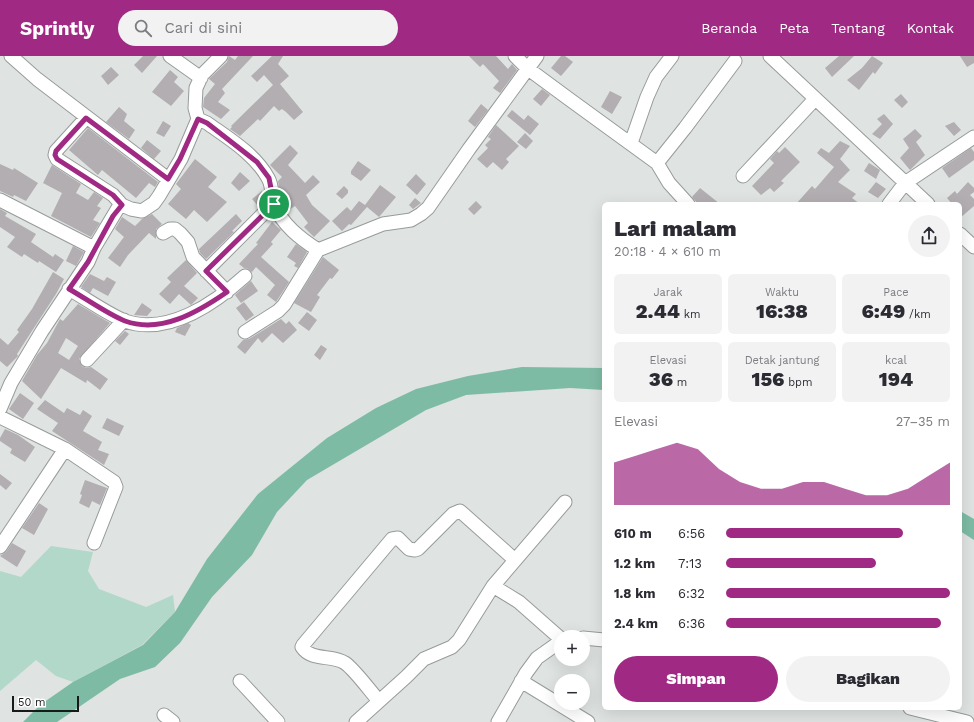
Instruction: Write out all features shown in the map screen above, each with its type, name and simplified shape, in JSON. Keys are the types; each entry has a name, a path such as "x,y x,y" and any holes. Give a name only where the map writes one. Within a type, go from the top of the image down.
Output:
{"street":[{"path":"11,56 36,79 168,179"},
{"path":"170,56 201,78"},
{"path":"86,118 56,151 55,155 57,159 113,195 122,205 142,211 160,196 180,159 198,119 195,97 196,88 201,78 221,56"},
{"path":"515,56 527,68 657,163 669,183 686,202"},
{"path":"245,332 278,311 318,250 383,224 411,220 428,208 537,56"},
{"path":"631,143 647,97 656,78 672,56"},
{"path":"770,56 926,202"},
{"path":"657,163 735,61"},
{"path":"743,176 815,99"},
{"path":"198,119 207,123 257,162 269,178 274,204 278,212 292,231 318,250"},
{"path":"891,202 905,183 974,137"},
{"path":"0,200 94,248"},
{"path":"206,271 274,204"},
{"path":"0,409 5,380 88,262 94,248 113,216 122,205"},
{"path":"163,233 170,229 177,230 188,242 193,257 227,292"},
{"path":"962,236 974,247"},
{"path":"69,289 124,320 148,325 165,323 186,316 205,307 227,292 245,276"},
{"path":"87,360 124,320"},
{"path":"0,416 65,449 116,485 94,543"},
{"path":"0,547 65,449"},
{"path":"356,722 424,659 452,647 459,640 493,586 565,502"},
{"path":"379,701 345,664 335,659 314,656 308,653 302,645 392,539 398,538 409,548 415,550 418,549 453,514 460,511 515,560"},
{"path":"493,586 519,602 554,633"},
{"path":"498,722 521,681 537,658 550,629"},
{"path":"590,639 602,640"},
{"path":"537,658 554,645"},
{"path":"240,681 278,722"},
{"path":"521,681 588,722"},
{"path":"918,710 967,722"}],"shaded area":[{"path":"522,367 602,368 602,390 570,388 466,395 426,410 307,480 277,512 252,555 212,597 180,643 155,667 120,679 57,722 23,722 40,705 73,682 143,645 175,612 207,559 258,494 327,438 376,408 416,389 468,376"},
{"path":"962,512 974,519 974,540 962,532"},
{"path":"51,546 93,552 88,571 99,589 146,607 173,595 175,612 142,645 73,682 56,676 36,660 0,691 0,571 21,577"}],"building":[{"path":"143,56 157,56 142,73 134,65"},
{"path":"229,56 235,60 238,56 253,56 222,89 225,93 218,102 230,110 221,119 203,107 204,98 215,84 209,79 227,62"},
{"path":"272,56 283,56 278,64 289,76 280,84 303,112 294,120 282,109 279,111 274,106 260,121 258,119 240,136 230,129 232,127 231,126 273,85 264,75 257,82 251,76"},
{"path":"469,56 496,56 508,69 512,64 517,70 500,93 493,88 499,81 483,64 480,67"},
{"path":"561,56 565,56 573,62 561,76 551,68"},
{"path":"839,56 854,56 832,77 825,68"},
{"path":"872,56 883,63 875,74 873,72 859,90 847,80 862,68"},
{"path":"960,56 974,56 974,63 967,67"},
{"path":"111,67 119,75 108,85 101,76"},
{"path":"170,70 178,77 174,82 184,91 171,106 152,92"},
{"path":"542,89 550,95 541,106 533,99"},
{"path":"610,91 622,97 612,114 601,107"},
{"path":"901,94 908,102 902,108 894,100"},
{"path":"481,104 488,110 475,127 468,121"},
{"path":"119,107 127,114 124,121 135,130 129,139 106,122"},
{"path":"512,110 524,120 528,115 539,124 530,135 507,116"},
{"path":"884,114 893,124 880,139 872,134 882,124 877,119"},
{"path":"163,121 171,126 164,137 156,133"},
{"path":"954,122 961,130 954,136 945,126"},
{"path":"496,125 519,146 506,159 509,162 502,170 493,162 487,168 477,159 488,148 485,145 491,139 488,137"},
{"path":"88,128 158,182 155,187 149,183 136,198 102,170 98,175 69,150"},
{"path":"915,129 922,136 916,142 925,155 910,170 900,158 909,148 903,139"},
{"path":"525,133 533,141 526,149 517,142"},
{"path":"147,140 161,151 154,159 141,148"},
{"path":"840,141 850,146 840,159 850,170 838,182 856,194 852,198 857,202 798,202 812,186 815,189 834,167 817,153 821,148 829,153"},
{"path":"290,145 298,153 288,165 305,183 313,175 320,182 306,195 312,205 330,221 314,237 304,227 308,223 295,206 287,211 285,208 281,199 278,181 282,177 270,165"},
{"path":"785,147 800,162 781,181 784,183 774,192 770,188 761,195 752,186 774,163 770,159 777,151 779,153"},
{"path":"971,148 974,152 974,160 949,178 942,168"},
{"path":"195,159 217,177 208,187 227,202 207,222 194,210 186,219 168,204 181,189 176,184"},
{"path":"358,161 371,170 361,181 351,174 351,171"},
{"path":"869,163 880,170 876,179 864,171"},
{"path":"0,164 13,170 14,168 38,183 26,201 14,195 13,197 0,191"},
{"path":"52,165 81,184 76,193 88,200 94,192 103,198 97,206 101,208 93,220 100,223 91,237 51,216 62,193 43,183"},
{"path":"240,172 250,181 239,191 231,183"},
{"path":"416,174 426,184 417,195 406,185"},
{"path":"876,182 886,189 878,198 868,192"},
{"path":"968,182 974,188 974,192 970,195 974,199 974,206 962,216 962,202 950,202 947,198 955,191 957,194"},
{"path":"380,185 396,197 379,217 367,207 351,225 349,224 342,231 332,221 347,207 351,211 359,201 365,205"},
{"path":"344,186 348,190 348,193 342,199 336,194"},
{"path":"700,188 718,202 696,202 692,197"},
{"path":"262,191 265,201 259,207 252,199"},
{"path":"415,198 421,203 413,209 409,205"},
{"path":"476,201 482,207 474,215 468,209"},
{"path":"0,209 7,213 5,216 36,234 31,242 53,257 55,254 64,260 56,272 39,261 38,263 24,254 22,257 7,247 15,237 0,227"},
{"path":"152,214 162,224 156,229 156,239 149,233 128,255 120,267 108,258 124,237 115,229 122,217 135,226 142,219"},
{"path":"236,214 242,221 232,231 234,232 206,259 200,253 199,249"},
{"path":"272,222 281,230 271,242 273,244 261,257 289,282 276,302 267,295 275,285 256,267 252,272 239,264 258,244 256,243"},
{"path":"296,244 307,252 298,268 294,266 296,263 287,257"},
{"path":"73,246 84,252 76,266 66,261"},
{"path":"323,257 339,270 332,279 330,278 317,295 320,297 311,312 294,303"},
{"path":"186,260 197,273 184,286 198,298 191,305 179,294 170,304 159,294 171,282 167,278"},
{"path":"53,272 64,279 17,354 18,356 7,367 0,361 0,338 8,345 19,332 17,330 32,309"},
{"path":"90,274 104,281 107,277 116,282 108,296 93,288 90,293 81,287"},
{"path":"251,281 258,291 241,303 235,295"},
{"path":"244,302 254,315 246,321 236,308"},
{"path":"142,303 152,310 147,316 134,315"},
{"path":"78,304 110,323 79,359 82,366 86,368 91,367 108,379 100,390 87,380 86,383 61,368 41,399 22,381 37,355 47,343 60,319 63,321","holes":["66,338 78,346 69,360 58,353"]},
{"path":"307,312 317,320 309,331 298,323"},
{"path":"281,319 286,324 289,321 297,330 283,343 272,333 262,343 258,338 245,354 237,347 243,340 249,339"},
{"path":"188,323 191,325 185,336 175,332 177,328"},
{"path":"125,331 129,334 120,345 115,341"},
{"path":"321,345 327,349 320,360 314,355"},
{"path":"20,393 34,403 23,419 9,409"},
{"path":"45,400 64,413 67,408 80,415 83,410 92,416 83,431 102,442 98,450 109,454 104,465 52,431 58,423 37,409"},
{"path":"107,418 124,426 119,436 102,428"},
{"path":"5,429 18,435 35,447 25,462 10,453 12,449 0,441"},
{"path":"0,474 12,483 6,490 0,485"},
{"path":"85,480 107,488 100,505 92,501 89,508 79,503 82,495 80,494"},
{"path":"39,503 48,509 34,535 22,528"},
{"path":"12,543 26,551 17,567 0,556 6,552"}],"route":[{"path":"86,118 168,179 180,159 198,119 220,132 257,162 269,178 274,204 206,271 227,292 205,307 186,316 165,323 148,325 133,323 124,320 69,289 88,262 94,248 118,208 122,205 113,195 57,159 55,155 56,151 86,118"}]}
